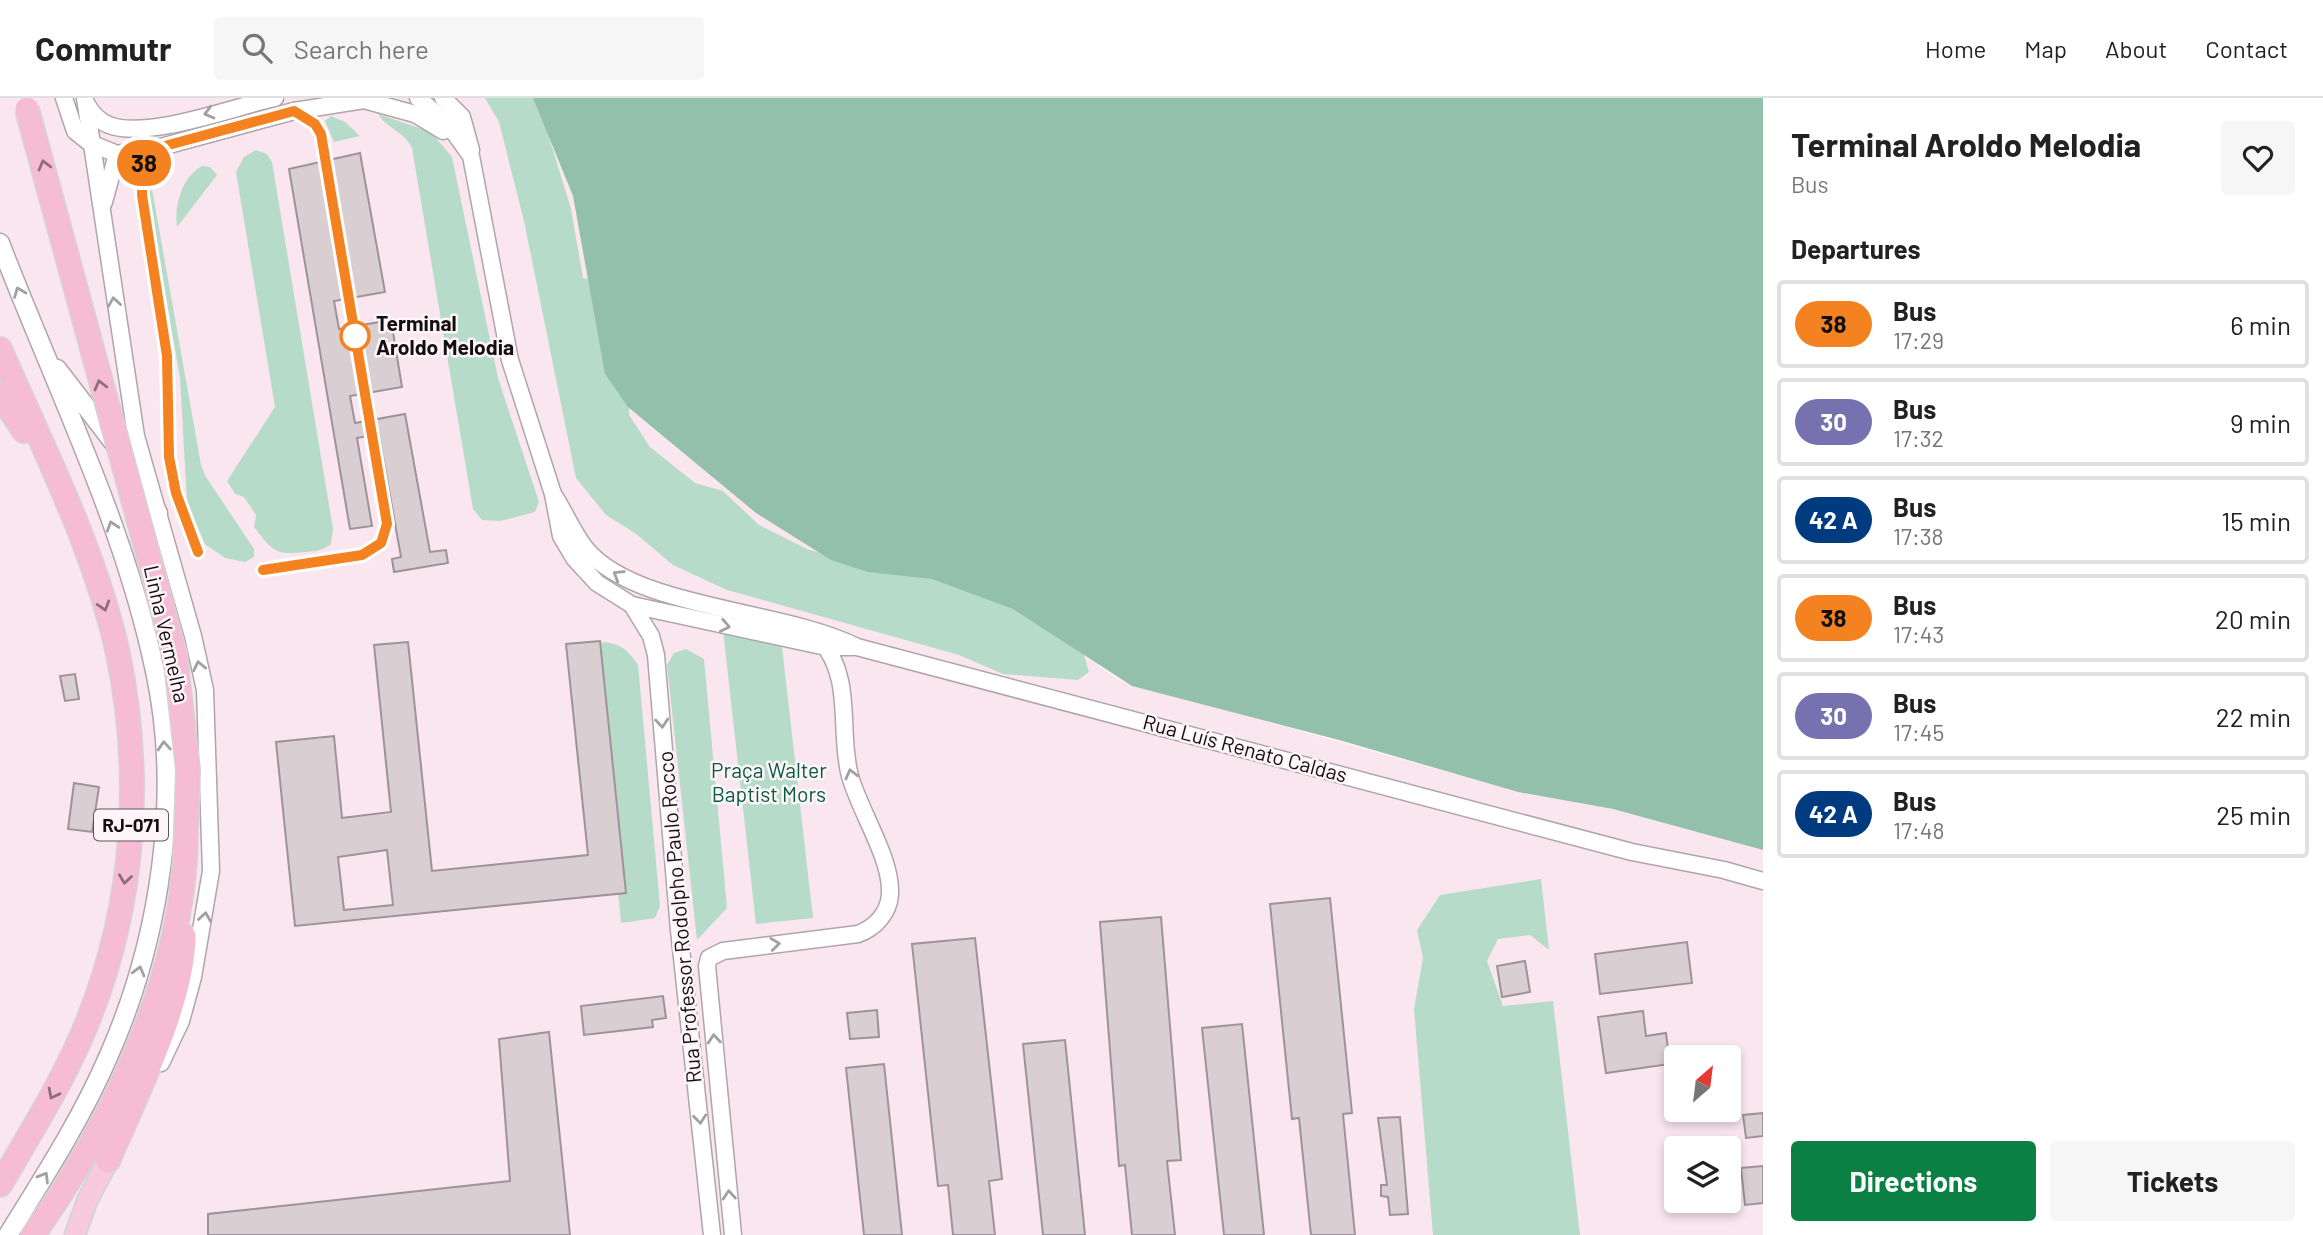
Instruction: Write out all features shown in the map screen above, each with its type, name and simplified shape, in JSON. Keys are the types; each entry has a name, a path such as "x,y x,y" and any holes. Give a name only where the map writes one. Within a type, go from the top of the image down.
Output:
{"highway":[{"name":"Linha Vermelha","path":"24,98 174,654 188,770 184,863 169,950 138,1044 88,1147 33,1235"},
{"name":"RJ-071","path":"0,349 54,474 103,600 117,653 132,756 133,809 120,917 106,970 65,1070 4,1177"},
{"path":"0,395 54,474"},
{"path":"75,1235 87,1201 108,1161 160,1035 181,969 184,863"}],"main road":[{"path":"0,243 38,340 124,456 158,513"},
{"name":"Linha Vermelha","path":"8,1235 71,1130 108,1057 124,1017 140,968 153,907 165,797 161,713 145,631 103,498 38,340"}],"street":[{"path":"64,98 71,125 90,143 122,153 161,147 294,111 352,101 375,100 432,123 471,156"},
{"path":"85,100 97,118 120,128 156,128 275,98"},
{"path":"418,98 449,124 471,156"},
{"path":"443,98 462,117 466,128 508,350 553,494 561,536 574,558 597,583 632,605"},
{"path":"85,100 136,436 193,636 205,690 211,871 206,918 181,1021 108,1161"},
{"path":"102,219 105,188 122,153"},
{"name":"Rua Luís Renato Caldas","path":"553,494 587,550 604,566 631,583 804,626 857,647 1632,852 1724,870 1763,881"},
{"name":"Rua Luís Renato Caldas","path":"632,605 826,647 857,647"},
{"name":"Rua Professor Rodolpho Paulo Rocco","path":"632,605 651,636 656,655 679,930 712,1235"},
{"path":"804,626 826,647"},
{"name":"Rua Professor Rodolpho Paulo Rocco","path":"733,1235 707,966 709,958 723,951 858,934 875,925 887,907 888,875 850,776 840,676 826,647"}],"shaded area":[{"path":"0,98 533,98 573,196 605,374 1066,643 1119,680 1518,792 1613,809 1763,850 1763,1235 0,1235"},
{"path":"533,98 1763,98 1763,850 1613,809 1518,792 1339,740 1132,686 1013,609 932,579 868,572 831,560 756,513 628,407 605,374 573,196"}],"green space":[{"path":"485,98 537,98 571,209 583,278 609,283 629,345 629,415 650,447 695,483 723,491 759,525 807,549 849,561 951,572 1082,648 1089,672 1078,680 1003,674 959,655 727,590 673,565 635,533 606,515 576,478 524,221 499,122"},
{"path":"378,114 431,132 452,157 498,378 539,502 535,512 500,521 482,520 473,509 412,148 405,138"},
{"path":"331,116 345,122 360,136 334,142 325,121"},
{"path":"256,150 267,154 272,162 333,529 331,544 316,551 287,553 275,550 254,527 256,515 244,497 235,494 227,481 275,407 236,172 244,157"},
{"path":"202,166 210,167 217,175 177,227 181,192 189,177"},
{"path":"152,189 201,465 206,477 254,549 254,557 245,562 225,558 205,544 187,502 180,378 148,193"},
{"name":"Praça Walter Baptist Mors","path":"723,630 782,647 813,918 756,924"},
{"path":"595,642 621,647 638,665 660,906 655,918 621,923"},
{"name":"Praça Walter Baptist Mors","path":"686,649 704,659 727,908 697,940 667,665 674,653"},
{"path":"1541,879 1549,950 1530,935 1498,939 1487,961 1503,1006 1553,1001 1580,1235 1433,1235 1414,1009 1423,958 1417,930 1440,895"}],"building":[{"path":"360,153 385,292 334,301 339,329 391,320 402,387 350,396 355,423 405,414 430,552 446,550 448,563 394,572 392,559 401,557 379,434 357,438 372,526 350,529 289,169"},
{"path":"600,641 626,893 295,926 276,742 334,736 342,818 391,812 374,645 408,642 432,871 588,855 566,644","holes":["387,850 393,905 344,910 338,857"]},
{"path":"75,674 79,699 65,701 60,676"},
{"path":"74,783 99,787 92,832 68,829"},
{"path":"1330,898 1352,1113 1343,1114 1355,1235 1311,1235 1299,1118 1292,1119 1270,904"},
{"path":"1161,917 1181,1160 1167,1161 1175,1235 1132,1235 1125,1165 1119,1166 1100,922"},
{"path":"975,938 1002,1179 989,1181 995,1235 953,1235 948,1185 938,1186 912,944"},
{"path":"1687,942 1692,983 1600,994 1595,954"},
{"path":"1525,961 1530,992 1502,997 1497,966"},
{"path":"663,996 666,1018 652,1020 653,1027 584,1035 581,1006"},
{"path":"877,1010 879,1037 850,1039 847,1013"},
{"path":"1643,1011 1646,1036 1666,1033 1668,1045 1664,1045 1664,1065 1606,1073 1598,1017"},
{"path":"1242,1024 1264,1235 1224,1235 1202,1028"},
{"path":"549,1032 570,1235 208,1235 208,1214 510,1181 499,1039"},
{"path":"1065,1040 1085,1235 1043,1235 1023,1044"},
{"path":"884,1064 902,1235 864,1235 846,1068"},
{"path":"1763,1113 1763,1136 1746,1138 1743,1115"},
{"path":"1400,1117 1408,1214 1390,1215 1388,1197 1381,1196 1381,1185 1387,1185 1378,1118"},
{"path":"1763,1166 1763,1203 1745,1205 1741,1168"}],"bus line":[{"name":"38","path":"198,552 176,493 169,457 166,424 167,356 142,195 143,165 152,152 161,147 294,111 310,119 321,134 387,524 381,543 374,550 362,555 263,570"}],"place":[{"name":"Terminal Aroldo Melodia","path":"355,336"}]}
